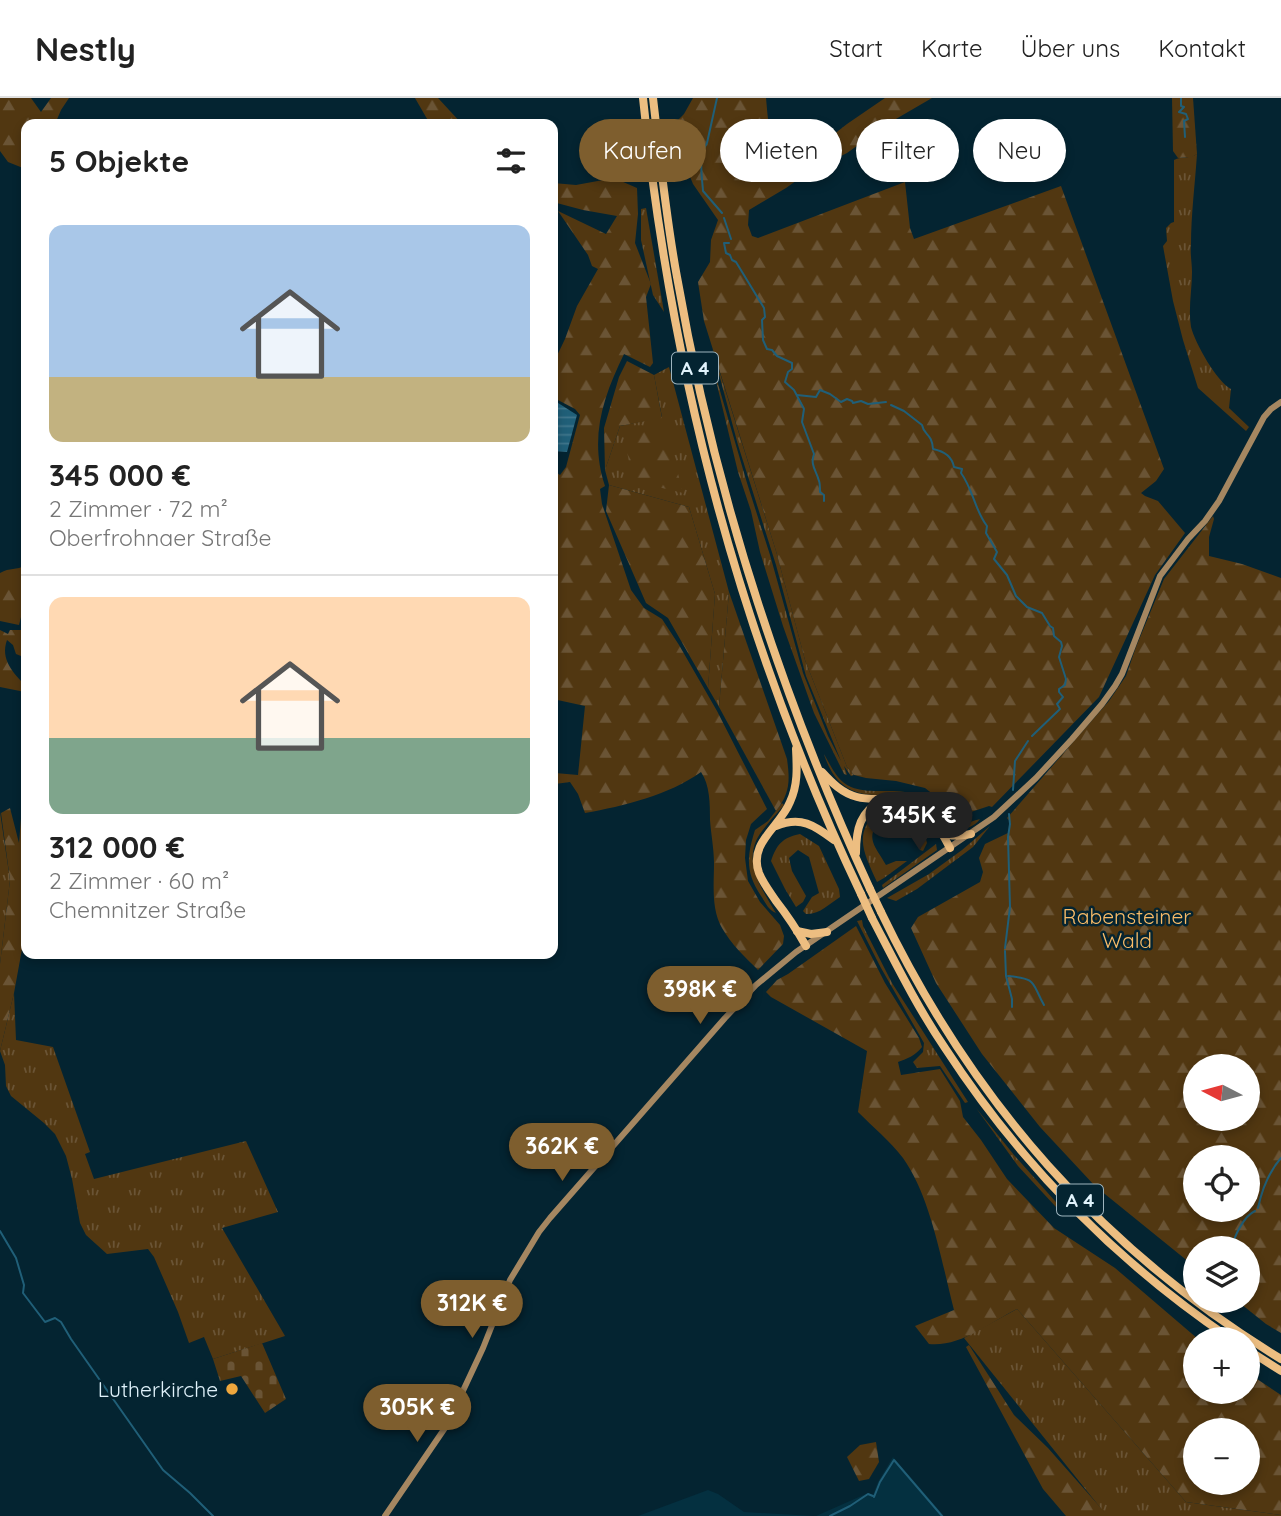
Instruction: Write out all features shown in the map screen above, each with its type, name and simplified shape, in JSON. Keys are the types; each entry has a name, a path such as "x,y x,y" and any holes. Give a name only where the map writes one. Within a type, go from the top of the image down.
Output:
{"highway":[{"name":"A 4","path":"643,98 666,271 695,419 716,502 743,594 796,743 837,843 905,983 986,1108 1075,1210 1136,1267 1214,1327"},
{"name":"A 4","path":"653,98 677,276 695,372 727,503 767,632 817,768 881,912 952,1041 994,1101 1047,1166 1111,1231 1148,1263 1218,1318 1281,1359"},
{"path":"796,743 795,790 787,810 764,837 757,856 764,883 806,946"},
{"path":"817,768 849,794 868,799 904,799 918,805 929,815 950,848"},
{"path":"856,859 856,835 860,821 873,806 888,799"},
{"path":"774,828 787,822 805,823 817,827 837,843"},
{"path":"941,832 957,836 971,834"},
{"path":"797,932 827,932"},
{"path":"1260,1358 1281,1371"}],"main road":[{"path":"385,1516 447,1424 483,1348 510,1280 539,1232 742,999 764,978 1000,812 1072,740 1107,698 1122,674 1160,576 1205,521 1264,417 1271,408 1281,402"}],"shaded area":[{"path":"558,403 577,415 567,452 558,451"},
{"path":"893,1457 944,1516 816,1516 868,1493 873,1495"},
{"path":"708,1490 744,1512 814,1516 638,1516"}],"green space":[{"path":"0,98 31,98 41,112 51,98 69,98 57,119 21,119 21,167 8,162 0,151"},
{"path":"415,98 438,98 457,119 427,119"},
{"path":"693,98 766,98 769,119 720,119 720,182 794,182 749,210 748,225 752,236 758,238 905,182 910,228 914,239 1061,186 1164,469 1156,481 1141,493 1158,501 1185,533 1155,575 1099,697 992,807 956,812 925,788 854,775 847,767 805,660 776,551 704,321 698,282 710,262 711,240 718,220 692,182 706,182 706,119 679,119"},
{"path":"885,98 932,98 896,119 856,119 856,147 842,156 842,128"},
{"path":"1172,98 1193,98 1197,154 1192,157 1178,158 1173,151"},
{"path":"1197,154 1191,234 1191,327 1207,361 1219,379 1231,389 1229,408 1249,427 1246,431 1198,388 1173,301 1163,246 1167,241 1166,228 1174,222 1174,160"},
{"path":"623,182 637,188 635,243 651,284 646,297 653,363 650,367 624,354 610,386 598,434 600,468 605,486 600,489 602,504 631,590 644,608 662,619 679,645 717,711 767,809 751,824 746,840 748,881 760,902 780,925 784,936 783,944 758,970 738,950 718,921 714,896 709,795 701,772 675,787 646,798 585,813 570,782 558,784 558,773 578,775 585,706 558,700 558,474 560,475 566,467 580,415 575,409 558,400 558,354 577,306 598,269 592,266 588,255 558,211 606,234 617,216 558,203 558,183"},
{"path":"646,208 664,312 653,295 641,240 641,209"},
{"path":"712,348 776,551 805,660 847,767 854,775 851,776 844,766 847,775 844,774 814,713 783,626 738,472 711,360 803,673 841,761 806,676"},
{"path":"627,361 654,375 662,418 620,426 605,470 604,428 619,377"},
{"path":"669,367 729,592 719,707 708,688 715,594 689,507 609,485 605,470 620,426 662,417 654,375"},
{"path":"666,427 683,493 633,481 623,432"},
{"path":"609,485 689,507 715,594 708,688 668,618 646,603 606,511"},
{"name":"Rabensteiner Wald","path":"1213,516 1209,556 1281,578 1281,1333 1252,1313 1260,1313 1260,1236 1183,1236 1183,1257 1095,1186 1040,1127 982,1054 936,983 911,928 918,917 980,882 983,872 979,858 985,844 1008,833 1011,823 1007,818 1109,701 1126,676 1164,579"},
{"path":"21,567 19,625 0,621 0,573"},
{"path":"729,592 787,759 788,786 776,811 719,707"},
{"path":"0,630 8,634 10,630 21,630 21,656 16,654 13,645 7,640 5,653 9,665 21,680 21,691 0,687"},
{"path":"824,754 838,777 851,787 913,794 927,801 954,824 980,819 966,828 949,829 913,796 856,792 836,778"},
{"path":"782,803 784,805 765,827 753,850 757,879 776,913 769,908 752,879 749,856 755,830 768,821"},
{"path":"884,805 902,808 914,815 922,826 927,843 923,851 920,850 923,840 917,827 907,818 892,818 886,822 882,819 876,825 872,837 878,853 886,865 907,861 877,882 867,860 863,841 867,823"},
{"path":"10,808 19,843 21,818 21,954 0,1051 0,964 10,880 1,813"},
{"path":"0,812 10,880 0,964"},
{"path":"990,826 973,847 917,889 896,901 887,898 929,874"},
{"path":"800,834 819,846 839,889 840,897 811,914 803,911 812,897 819,893 809,857 798,850 789,858 792,871 806,896 796,907 771,861 781,843"},
{"path":"936,844 937,850 883,888 882,885"},
{"path":"862,920 892,983 968,1102 965,1103 940,1066 917,1068 913,1062 923,1052 924,1043 857,921"},
{"path":"856,926 922,1047 898,1062 901,1075 940,1069 960,1101 963,1117 1007,1179 1054,1228 1115,1268 1184,1327 1183,1404 1260,1404 1260,1381 1281,1395 1281,1515 1186,1502 1017,1309 964,1338 929,1344 915,1326 954,1310 928,1211 913,1174 903,1158 858,1112 867,1051 771,997 766,992 777,980"},
{"path":"14,993 16,1040 53,1047 90,1152 85,1154 94,1179 246,1141 278,1212 222,1228 285,1336 213,1359 204,1337 189,1343 178,1312 148,1249 107,1254 86,1235 80,1223 66,1156 55,1134 11,1096 6,1086 5,1065 0,1051"},
{"path":"976,1108 1063,1210 1056,1207 1018,1166"},
{"path":"1017,1309 1186,1502 1281,1516 1107,1516 964,1338"},
{"path":"262,1343 286,1399 265,1413 241,1376 220,1381 213,1359"},
{"path":"969,1345 1014,1415 1048,1448 1108,1516 1066,1516 1043,1489 966,1347"},
{"path":"876,1442 879,1462 869,1479 859,1481 847,1457 860,1445"}],"waterway":[{"path":"717,98 702,154 701,173 703,191 722,213"},
{"path":"1181,98 1181,106 1184,107 1179,112 1186,114 1188,119 1184,121 1185,137"},
{"path":"724,218 731,239"},
{"path":"729,243 724,243 726,253 736,262 764,308 763,340 767,349 792,363 785,382 794,390 804,409 802,422 814,454 813,464 824,501"},
{"path":"797,395 816,397 820,390 841,402 847,399 853,403 886,402"},
{"path":"891,405 922,425 933,449 946,455 954,467 962,469 961,473 987,526 986,533 997,552 994,559 1007,575 1016,596 1027,607 1042,613 1053,628 1054,636 1061,642 1059,657 1066,679 1065,685 1059,689 1063,697 1057,704 1060,709 1032,736"},
{"path":"1013,790 1015,761 1028,741"},
{"path":"1005,948 1010,907 1009,814"},
{"path":"1005,951 1006,976 1012,1007"},
{"path":"1008,976 1029,980 1044,1005"},
{"path":"1260,1199 1272,1169 1281,1158"},
{"path":"1236,1236 1244,1222"},
{"path":"0,1231 16,1258 24,1285 23,1293 45,1322 55,1318 61,1322 163,1470 213,1516"},
{"path":"874,1497 894,1460 942,1516"},
{"path":"830,1516 868,1494 873,1496"}],"place":[{"name":"Lutherkirche","path":"232,1389"}]}
